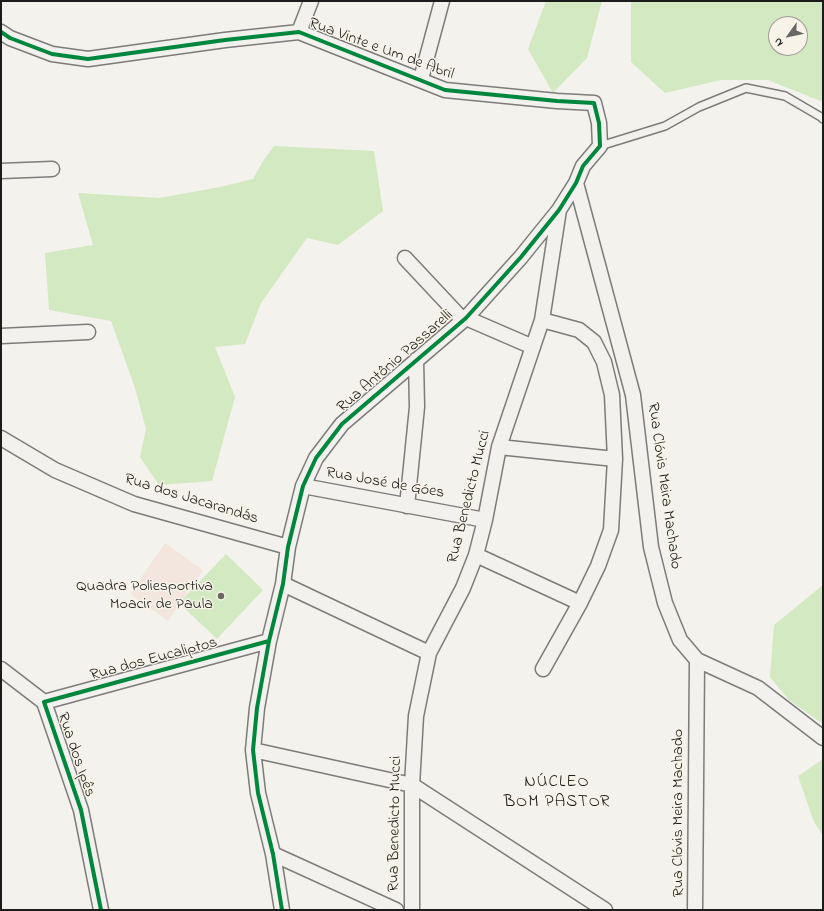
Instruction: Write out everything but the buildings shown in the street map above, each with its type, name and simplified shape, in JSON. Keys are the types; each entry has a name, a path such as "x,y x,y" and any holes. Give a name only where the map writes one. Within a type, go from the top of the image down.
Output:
{"street":[{"path":"299,32 311,1"},
{"path":"421,79 442,1"},
{"name":"Rua Vinte e Um de Abril","path":"1,32 10,38 52,54 88,59 224,40 299,32 421,79 445,90 542,100 594,103 599,123 600,146"},
{"name":"Rua Antônio Passarelli","path":"282,910 273,854 258,793 254,750 257,708 269,641 282,584 288,547 303,486 316,458 342,424 464,319 521,257 559,210 576,183 583,166 600,146"},
{"path":"1,171 52,169"},
{"name":"Rua Clóvis Meira Machado","path":"576,183 633,395 651,547 665,604 680,640 697,660 695,910"},
{"name":"Rua Benedicto Mucci","path":"412,910 412,785 416,716 429,653 463,588 476,555 485,520 499,447 542,320 559,210"},
{"path":"405,258 464,319 533,346"},
{"path":"542,320 579,330 594,342 604,362 612,395 615,459 611,530 598,566 580,603 543,670"},
{"path":"1,336 88,332"},
{"path":"407,506 417,407 416,360"},
{"name":"Rua dos Jacarandás","path":"1,438 55,470 134,504 288,547"},
{"path":"499,447 615,459"},
{"name":"Rua José de Góes","path":"303,486 485,520"},
{"path":"476,555 580,603"},
{"path":"282,584 429,653"},
{"name":"Rua dos Eucaliptos","path":"44,702 269,641"},
{"path":"697,660 758,688 823,738"},
{"name":"Rua dos Ipês","path":"1,669 44,702 80,810 101,910"},
{"path":"254,750 412,785 605,910"},
{"path":"273,854 396,910"}],"lane":[{"path":"600,146 665,126 699,107 746,88 785,96 821,116 823,119"}],"shaded area":[{"path":"165,543 203,570 168,621 130,594"}],"green space":[{"path":"546,1 602,1 587,58 553,93 528,49"},
{"path":"631,1 823,1 823,102 768,80 721,80 665,93 631,62"},
{"path":"274,146 374,151 383,211 338,245 307,238 261,303 245,344 215,347 235,397 212,481 159,485 140,457 146,429 135,388 111,321 49,310 45,253 93,245 78,193 159,198 220,187 253,179 263,161"},
{"name":"Quadra Poliesportiva Moacir de Paula","path":"226,554 263,590 217,639 179,603"},
{"path":"823,585 823,724 789,700 770,677 774,625"},
{"path":"823,759 823,836 814,822 798,776"}],"cycle path":[{"path":"1,32 10,38 52,54 88,59 225,40 299,32 445,90 557,101 594,103 599,123 600,146 583,166 576,183 559,210 521,257 466,318 342,424 316,458 303,486 288,547 283,584 269,641 257,708 253,750 258,793 273,854 282,910"},
{"path":"101,910 81,810 44,702 269,641"}],"place":[{"name":"Quadra Poliesportiva Moacir de Paula","path":"221,596"}],"district":[{"name":"NÚCLEO BOM PASTOR","path":"557,793"}]}
